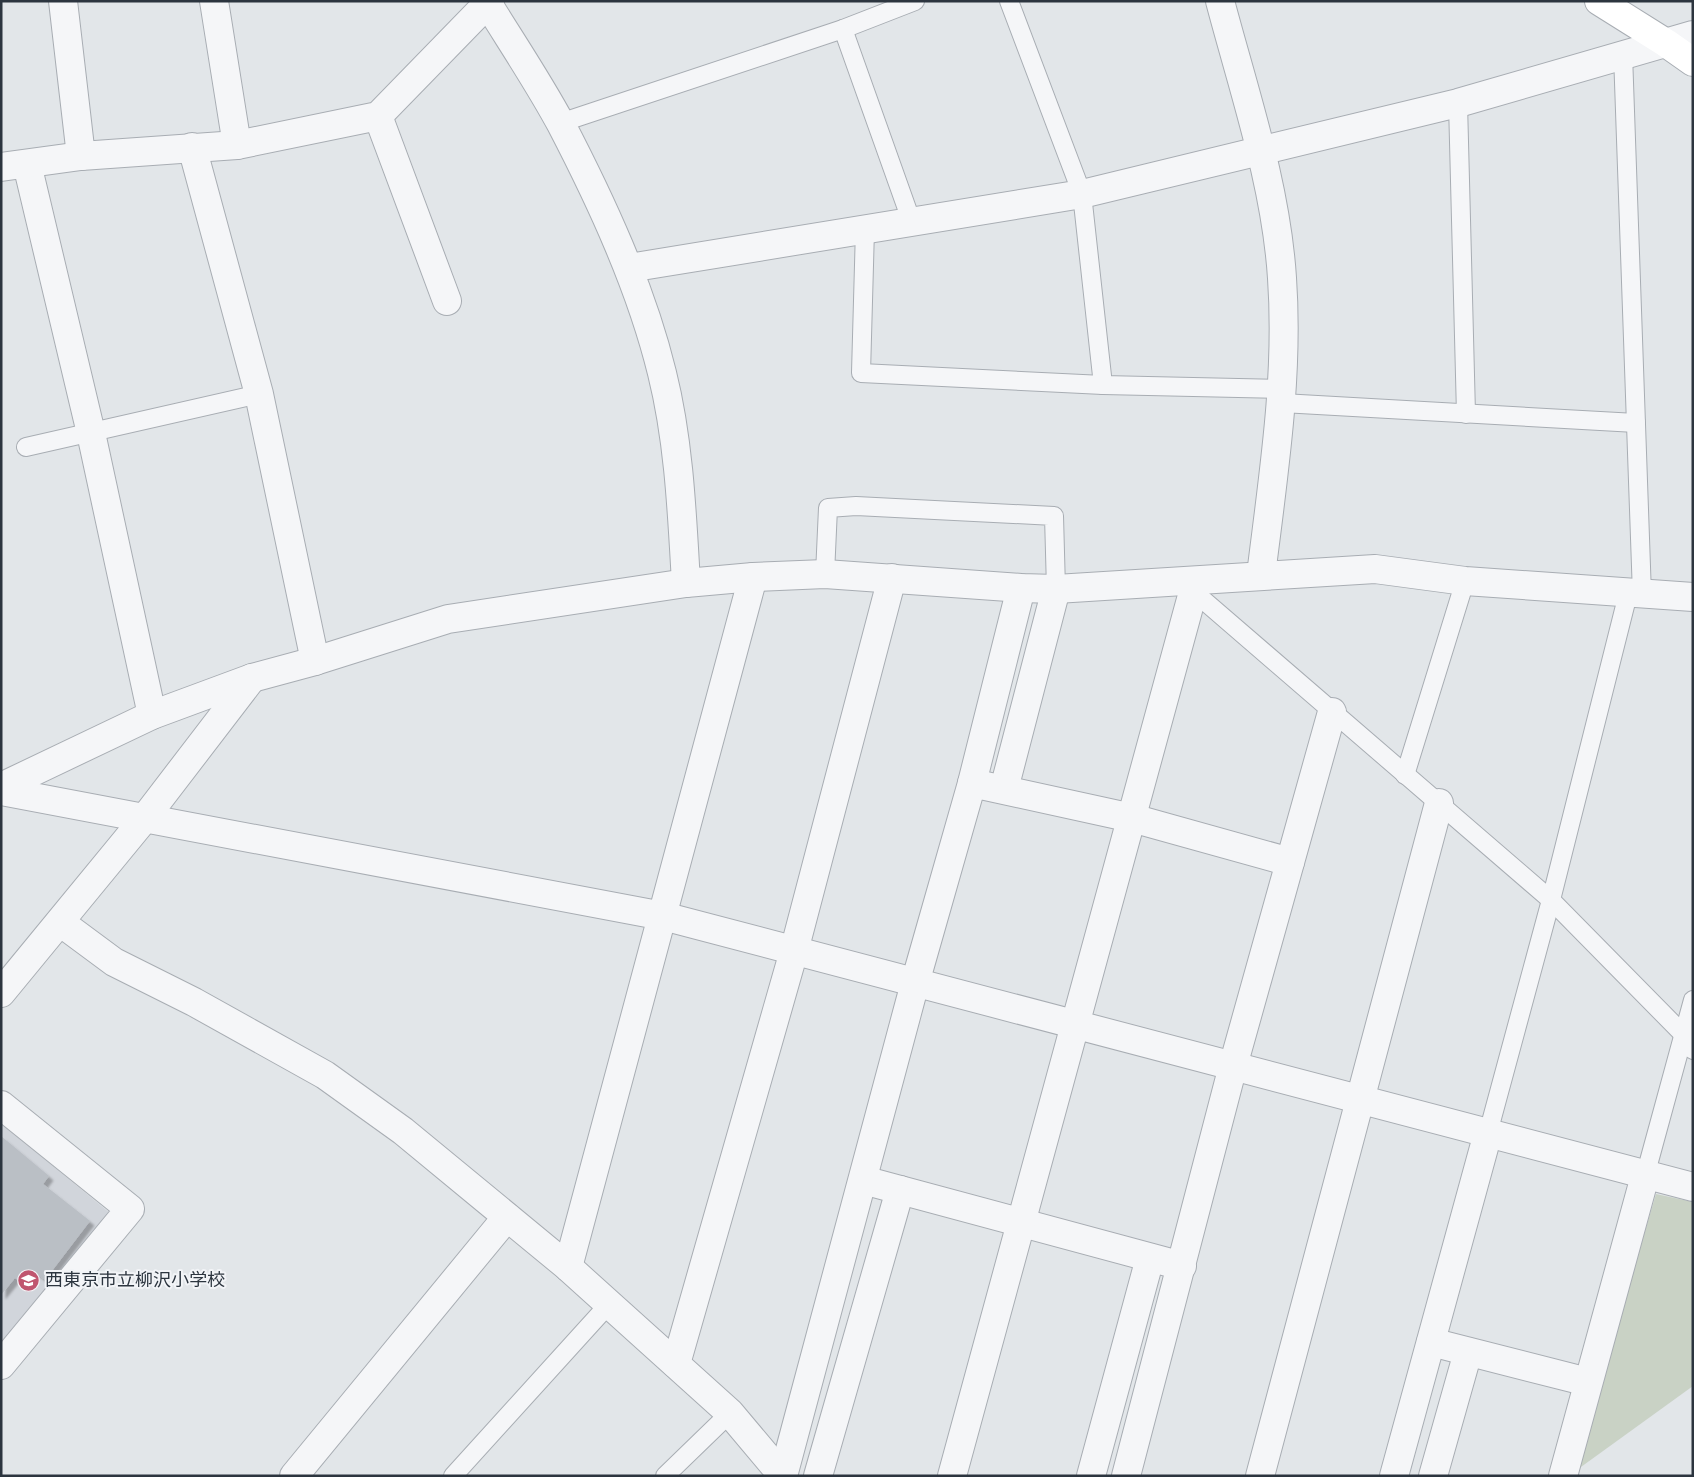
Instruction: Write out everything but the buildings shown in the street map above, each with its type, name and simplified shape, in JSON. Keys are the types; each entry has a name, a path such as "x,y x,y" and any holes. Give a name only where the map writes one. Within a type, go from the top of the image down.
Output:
{"street":[{"path":"63,1 81,156"},
{"path":"214,1 237,145"},
{"path":"1220,1 1270,192 1282,278 1282,396 1261,575"},
{"path":"1598,1 1666,42 1693,62"},
{"path":"152,715 91,432 14,165 81,156 237,145 378,116 488,2 560,123 629,268 662,372 680,488 686,583"},
{"path":"629,268 911,220 1082,194 1260,152 1458,102 1693,35"},
{"path":"378,116 447,300"},
{"path":"192,147 259,394 315,661"},
{"path":"1,789 152,715 252,678 315,661 448,619 686,583 753,577 825,574 1056,589 1195,586 1261,575 1375,569 1465,581 1635,595 1693,597"},
{"path":"568,1267 753,577"},
{"path":"676,1364 794,951 892,578"},
{"path":"952,1476 1195,586"},
{"path":"783,1476 915,984 972,783 1021,588"},
{"path":"1004,789 1056,589"},
{"path":"1,993 144,819 252,678"},
{"path":"1126,1476 1233,1066 1332,712"},
{"path":"972,783 1132,818 1290,862"},
{"path":"1,789 144,819 662,916 1645,1176 1693,1187"},
{"path":"1260,1476 1439,804"},
{"path":"60,922 114,962 194,1002 325,1074 403,1131 568,1267 730,1413 783,1476"},
{"path":"1,1104 130,1209 1,1365"},
{"path":"1394,1476 1488,1133"},
{"path":"1563,1476 1645,1176"},
{"path":"863,1180 1182,1266"},
{"path":"818,1476 900,1190"},
{"path":"294,1476 507,1217"},
{"path":"1091,1476 1150,1258"},
{"path":"1431,1342 1588,1382"},
{"path":"1433,1476 1468,1352"}],"lane":[{"path":"560,123 842,29 915,1"},
{"path":"1009,1 1082,194 1103,385"},
{"path":"842,29 911,220"},
{"path":"1488,1133 1635,595 1636,423 1623,54"},
{"path":"1458,102 1466,414"},
{"path":"865,229 861,373 1282,396 1466,414 1636,423"},
{"path":"26,447 259,394"},
{"path":"825,574 828,508 856,506 1054,516 1056,589"},
{"path":"1405,775 1465,581"},
{"path":"1195,586 1332,712 1551,900 1683,1034 1693,1050"},
{"path":"1645,1176 1693,1000"},
{"path":"453,1476 609,1304"},
{"path":"665,1476 730,1413"}],"shaded area":[{"name":"西東京市立柳沢小学校","path":"1,1123 111,1214 1,1347"},
{"path":"1656,1194 1693,1202 1693,1386 1574,1472"}],"place":[{"name":"西東京市立柳沢小学校","path":"29,1280"}]}
